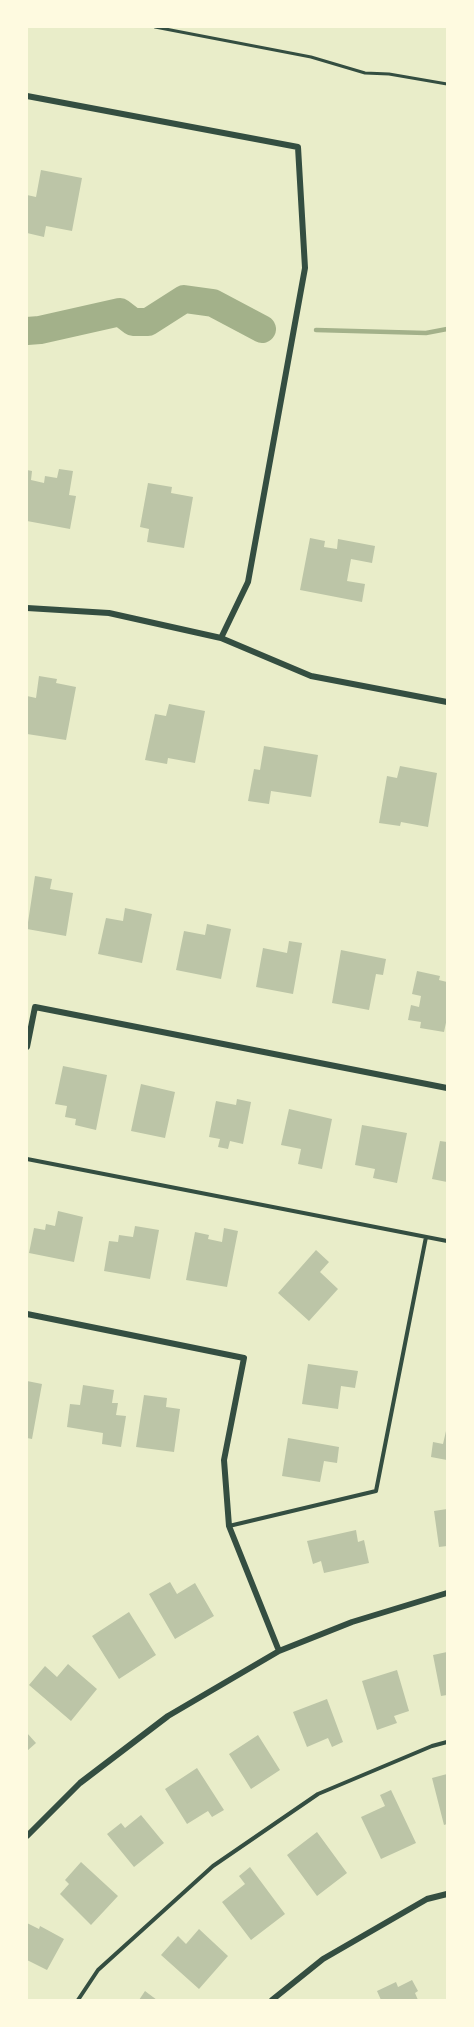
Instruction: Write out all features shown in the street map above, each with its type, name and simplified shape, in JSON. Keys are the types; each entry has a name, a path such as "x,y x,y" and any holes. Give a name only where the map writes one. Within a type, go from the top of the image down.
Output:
{"street":[{"path":"27,96 298,147 305,268 248,582 221,638"},
{"path":"27,608 109,613 221,638 311,676 447,702"},
{"path":"27,1047 35,1007 447,1089"},
{"path":"27,1314 244,1358 224,1460 229,1526 279,1651"},
{"path":"27,1836 80,1784 168,1716 279,1651 352,1622 447,1593"},
{"path":"272,2000 324,1959 427,1899 447,1894"}],"lane":[{"path":"27,1159 447,1241"},
{"path":"229,1526 376,1491 426,1236"},
{"path":"78,2000 98,1970 222,1859 318,1794 432,1746 447,1742"}],"path":[{"path":"155,27 311,57 365,73 389,74 447,84"}],"building":[{"path":"41,170 82,178 72,231 46,226 44,237 27,233 27,195 36,197"},
{"path":"59,469 73,471 69,495 76,496 70,529 27,521 27,470 32,471 31,480 44,483 45,476 57,478"},
{"path":"148,483 172,487 171,493 193,497 184,548 147,542 149,529 140,527"},
{"path":"310,538 325,541 324,547 337,549 338,539 375,546 372,563 351,559 347,581 365,584 362,602 300,590"},
{"path":"39,676 57,679 56,683 76,687 66,740 27,734 27,696 36,698"},
{"path":"169,704 205,711 195,763 168,758 167,764 145,760 155,714 166,716"},
{"path":"264,746 318,755 311,797 271,791 269,804 248,801 254,769 260,770"},
{"path":"400,766 437,773 428,827 401,822 400,826 379,823 387,776 397,778"},
{"path":"35,876 52,879 50,889 73,893 66,936 27,929"},
{"path":"125,908 152,914 142,963 98,954 106,918 123,921"},
{"path":"207,924 231,929 221,979 176,970 184,931 205,935"},
{"path":"289,941 302,943 293,994 256,987 263,948 287,953"},
{"path":"341,950 386,959 383,975 376,974 369,1010 332,1003"},
{"path":"417,971 440,976 439,980 447,982 447,1018 444,1032 420,1028 421,1022 408,1020 411,1005 419,1007 421,996 412,994"},
{"path":"63,1066 107,1075 96,1130 75,1125 76,1119 65,1117 67,1106 55,1104"},
{"path":"141,1084 175,1092 165,1138 131,1131"},
{"path":"237,1099 251,1102 243,1144 230,1141 228,1149 218,1147 220,1139 209,1137 216,1101 236,1105"},
{"path":"289,1109 332,1119 322,1169 298,1164 301,1149 281,1145"},
{"path":"362,1125 407,1133 397,1183 373,1178 375,1169 355,1165"},
{"path":"440,1141 447,1142 447,1182 432,1179"},
{"path":"58,1211 83,1217 74,1262 29,1253 34,1228 45,1230 46,1224 55,1226"},
{"path":"135,1226 159,1230 150,1279 104,1271 109,1241 118,1242 119,1235 133,1237"},
{"path":"224,1228 238,1231 227,1287 186,1280 195,1232 209,1235 208,1239 222,1242"},
{"path":"316,1250 329,1262 320,1272 338,1289 309,1321 278,1293"},
{"path":"308,1364 358,1371 355,1388 341,1386 338,1409 302,1404"},
{"path":"27,1381 42,1384 32,1439 27,1438"},
{"path":"83,1385 114,1390 112,1403 118,1403 116,1415 126,1416 121,1447 102,1444 103,1433 67,1427 70,1404 80,1405"},
{"path":"144,1395 167,1398 166,1407 180,1409 174,1452 136,1447"},
{"path":"446,1431 447,1460 431,1457 433,1442 443,1444"},
{"path":"288,1438 339,1447 337,1463 324,1461 320,1482 282,1476"},
{"path":"447,1509 447,1546 439,1547 434,1511"},
{"path":"356,1530 358,1542 364,1540 369,1563 324,1573 321,1561 313,1564 307,1541"},
{"path":"170,1582 177,1594 195,1583 214,1616 175,1639 149,1594"},
{"path":"129,1612 156,1655 119,1679 92,1636"},
{"path":"447,1652 447,1695 441,1696 433,1655"},
{"path":"68,1664 97,1689 71,1721 29,1685 45,1666 57,1677"},
{"path":"397,1670 409,1711 394,1716 397,1723 377,1730 362,1681"},
{"path":"327,1699 343,1742 332,1747 328,1738 307,1747 293,1712"},
{"path":"27,1733 36,1743 27,1751"},
{"path":"258,1735 280,1770 251,1789 229,1754"},
{"path":"197,1768 224,1810 212,1817 208,1811 187,1824 165,1789"},
{"path":"447,1774 447,1824 444,1825 432,1778"},
{"path":"391,1790 416,1843 381,1859 361,1817 385,1806 380,1795"},
{"path":"141,1815 164,1843 134,1867 107,1834 121,1823 125,1828"},
{"path":"317,1832 347,1873 317,1896 287,1855"},
{"path":"81,1862 118,1896 91,1925 60,1894 69,1884 65,1880"},
{"path":"250,1867 285,1914 251,1940 222,1902 245,1884 239,1876"},
{"path":"27,1923 39,1929 40,1926 64,1939 47,1970 27,1960"},
{"path":"199,1929 228,1956 199,1989 161,1955 178,1936 186,1944"},
{"path":"412,1980 418,1991 415,1993 418,2000 381,2000 377,1991 396,1982 398,1987"},
{"path":"145,1991 157,2000 139,2000"}],"waterway":[{"path":"27,331 120,312 133,322 148,322 184,299 213,303 262,329"},
{"path":"316,330 426,333 447,329"}]}
